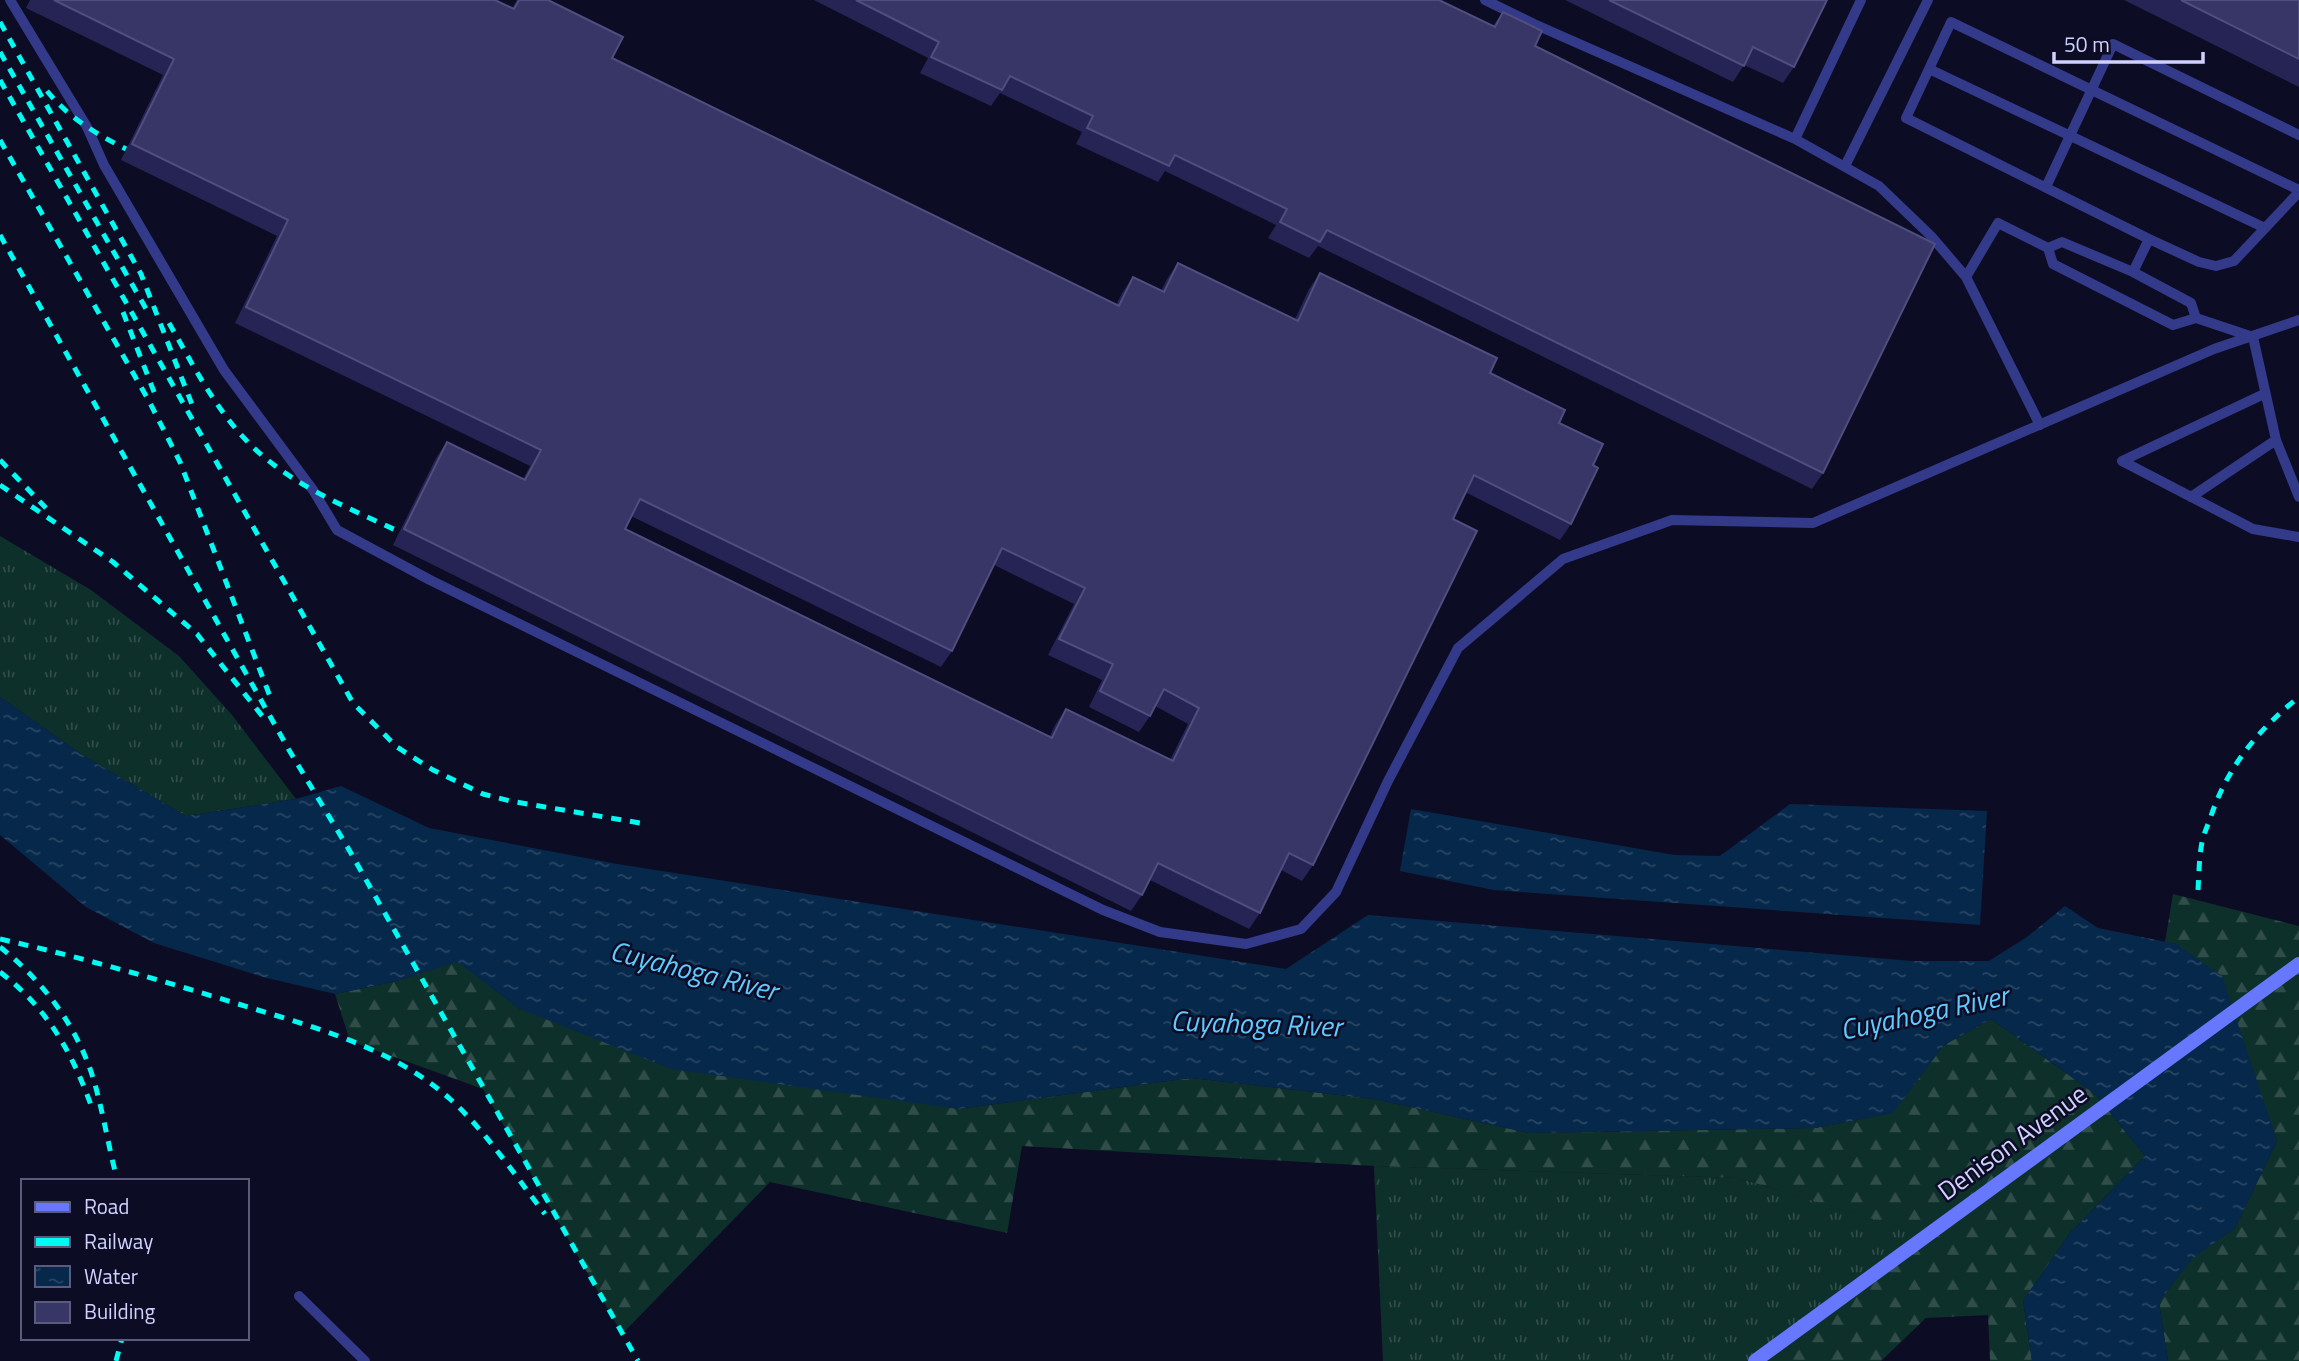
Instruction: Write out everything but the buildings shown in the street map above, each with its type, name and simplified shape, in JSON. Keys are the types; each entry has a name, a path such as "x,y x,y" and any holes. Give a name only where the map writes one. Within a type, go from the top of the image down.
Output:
{"main road":[{"name":"Denison Avenue","path":"1755,1361 2299,964"}],"lane":[{"path":"10,0 87,127 104,165 224,370 313,489 337,530 430,580 1103,910 1160,932 1245,944 1301,929 1336,892 1388,781 1458,648 1563,559 1672,520 1813,523 2214,349 2299,320"},
{"path":"1485,0 1795,139 1879,186 1931,236 1966,277 2040,425"},
{"path":"1795,139 1861,0"},
{"path":"1844,166 1928,0"},
{"path":"1951,22 2299,191 2234,261 2216,266 2199,262 1906,118 1928,69 1951,22"},
{"path":"2046,187 2113,44 2299,135"},
{"path":"1928,69 2265,228"},
{"path":"1966,277 1998,223 2048,248 2053,264 2173,325 2196,318 2253,337"},
{"path":"2133,272 2149,239"},
{"path":"2048,248 2062,242 2133,272 2191,303 2196,318"},
{"path":"2253,337 2276,440 2299,497"},
{"path":"2264,394 2122,461 2253,529 2299,537"},
{"path":"2191,497 2276,440"},
{"path":"299,1296 365,1361"}],"green space":[{"path":"0,536 91,590 179,656 232,715 296,799 186,816 84,756 0,697"},
{"path":"2173,894 2299,926 2299,1361 2168,1361 2159,1302 2192,1258 2235,1228 2277,1141 2253,1072 2176,944 2165,942"},
{"path":"457,961 520,1009 958,1109 1191,1078 1374,1099 1529,1133 1815,1128 1892,1113 1944,1045 1991,1019 2095,1094 2145,1156 2070,1233 2023,1301 2032,1361 1990,1361 1988,1315 1926,1318 1881,1361 1755,1361 1926,1235 1738,1178 1374,1166 1022,1146 1007,1233 770,1182 622,1334 483,1089 350,1041 335,994 397,981"},
{"path":"1374,1166 1738,1178 1927,1235 1755,1361 1383,1361"}],"water":[{"name":"Cuyahoga River","path":"0,697 84,756 186,816 296,799 341,786 429,828 617,864 1286,969 1368,915 1912,961 1989,961 2027,937 2065,906 2098,928 2176,944 2222,976 2277,1141 2235,1228 2192,1259 2159,1302 2168,1361 2032,1361 2023,1301 2070,1233 2145,1156 2095,1094 1991,1019 1944,1045 1893,1113 1815,1128 1529,1133 1374,1099 1191,1078 958,1109 671,1069 520,1009 457,962 397,981 335,994 263,977 154,943 86,907 0,835"},
{"path":"1790,804 1987,811 1980,925 1494,890 1400,871 1411,809 1674,855 1720,856"}],"railway":[{"path":"0,22 141,274 193,407"},
{"path":"0,52 149,314"},
{"path":"0,80 353,703 397,747 433,770 483,794 646,824"},
{"path":"47,91 83,124 126,149"},
{"path":"0,140 149,401 180,462 271,699"},
{"path":"0,235 289,750 348,848 638,1361"},
{"path":"123,312 156,397"},
{"path":"169,323 223,412 261,455 318,493 400,532"},
{"path":"0,460 46,508"},
{"path":"0,485 113,562 197,634 263,717"},
{"path":"2198,890 2203,839 2226,781 2246,750 2270,722 2299,697"},
{"path":"0,939 206,994 320,1030 376,1051 427,1081 463,1111 500,1154 545,1214"},
{"path":"0,947 44,990 79,1042 94,1081 116,1175"},
{"path":"0,972 32,1001 56,1033 76,1068 92,1108"},
{"path":"116,1361 121,1340"}]}
